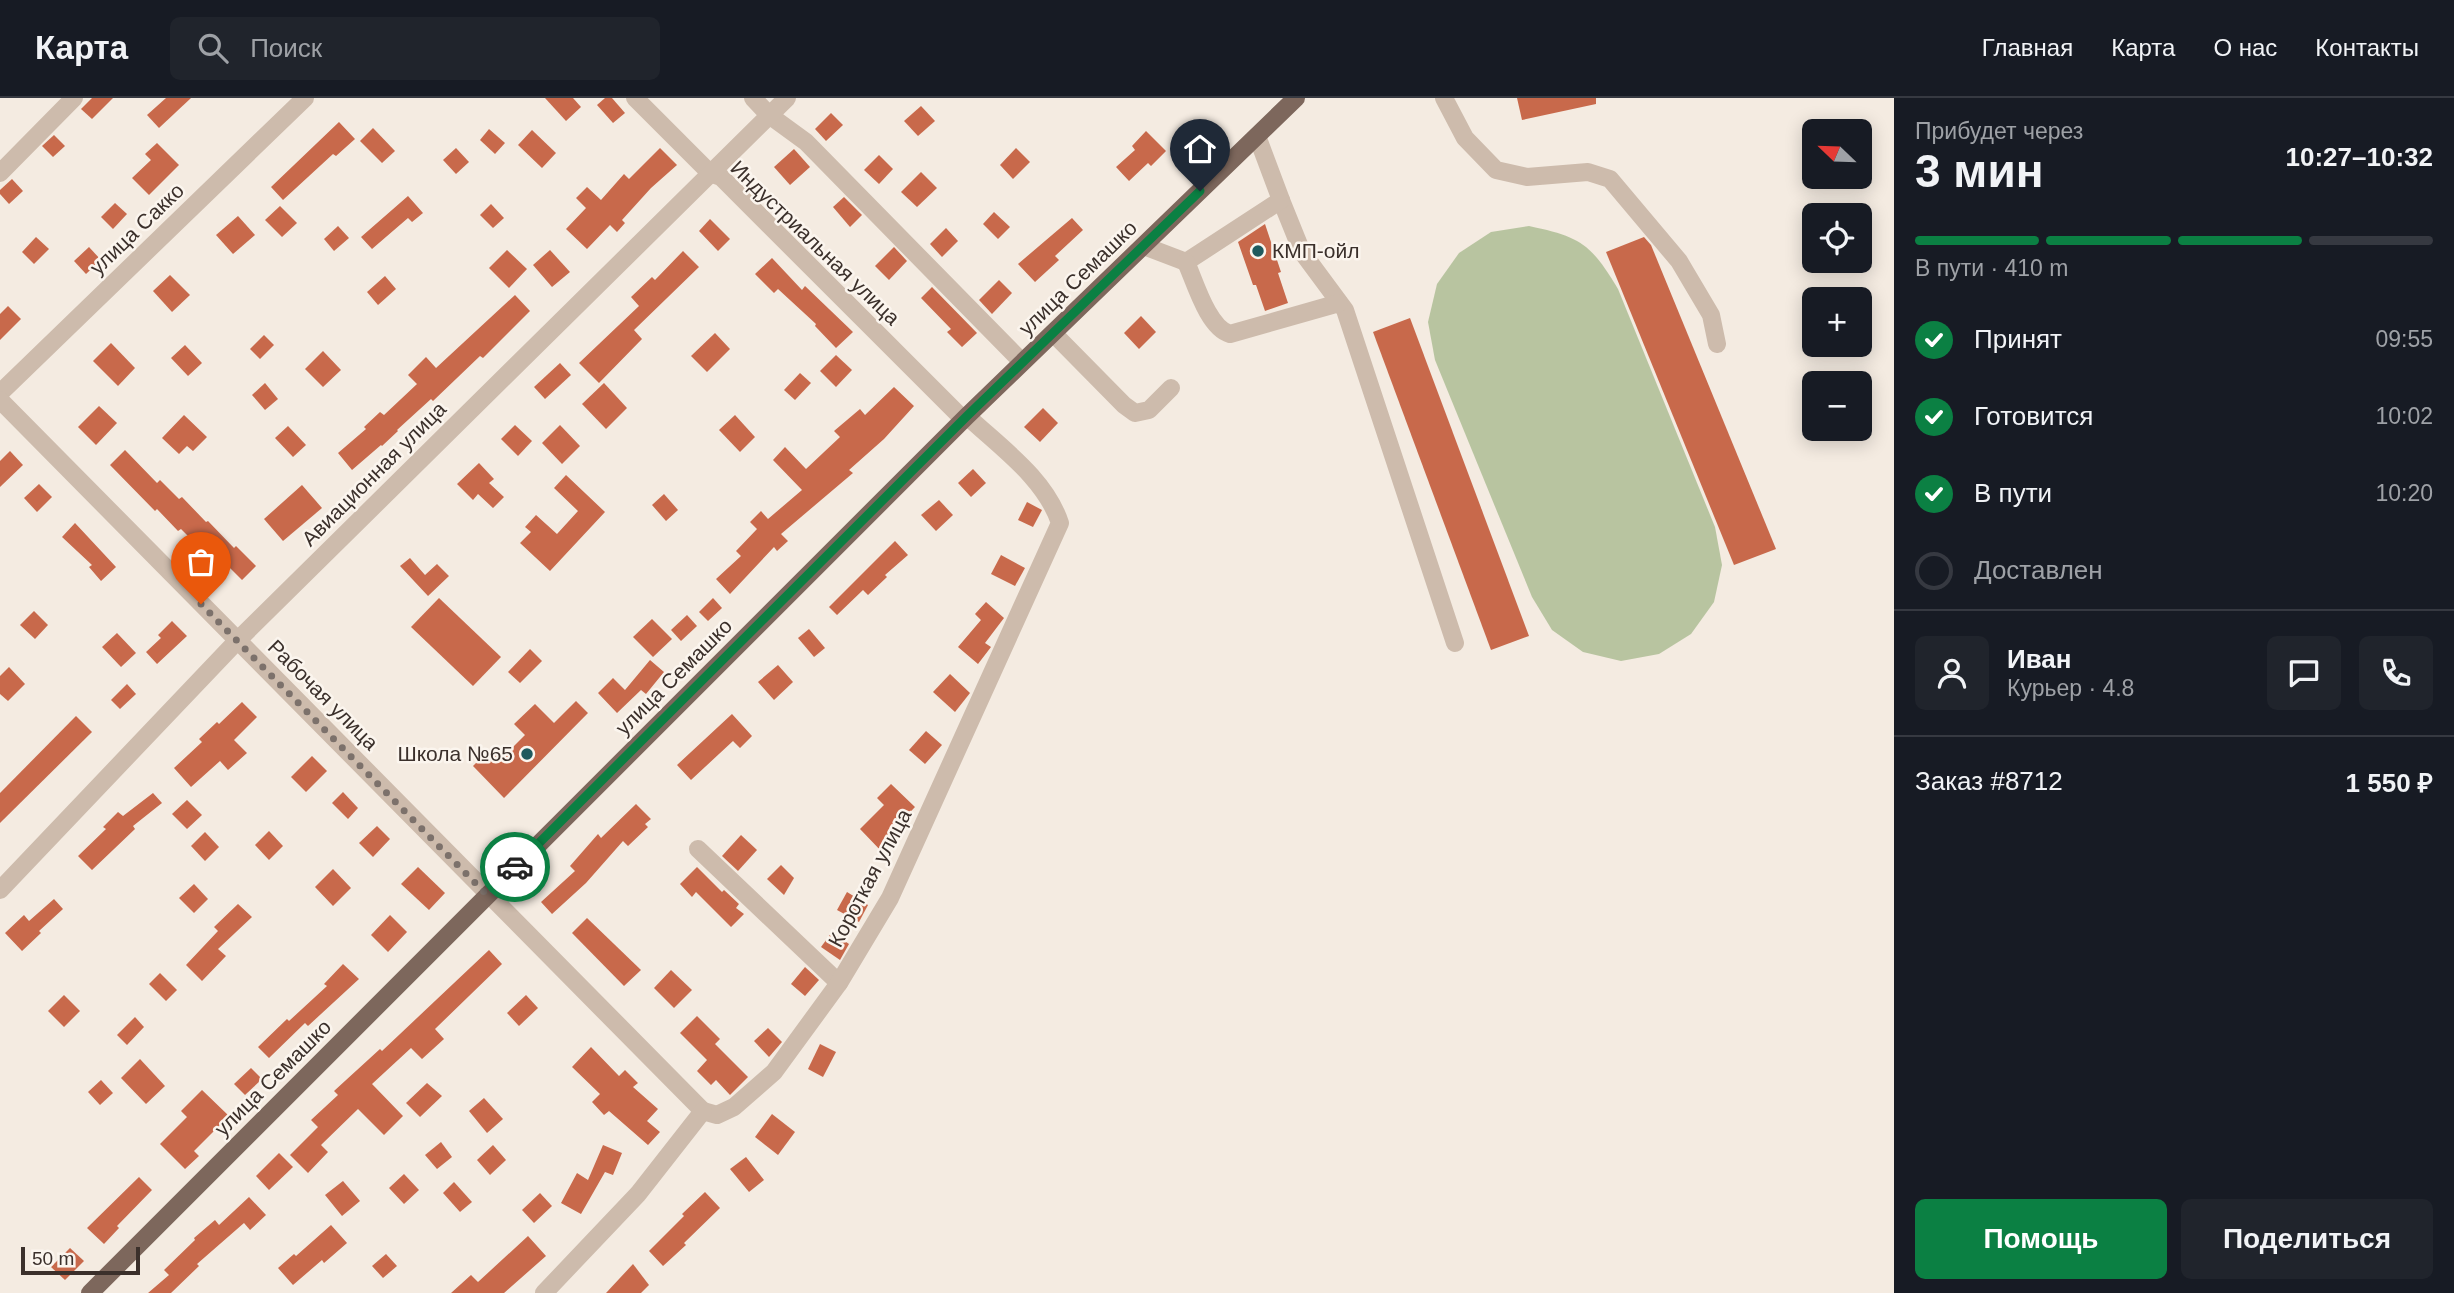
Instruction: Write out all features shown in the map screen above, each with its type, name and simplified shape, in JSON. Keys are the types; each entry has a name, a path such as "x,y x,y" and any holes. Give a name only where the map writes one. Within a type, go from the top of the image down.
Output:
{"main road":[{"name":"улица Семашко","path":"90,1293 965,418 1296,98"}],"street":[{"path":"0,173 74,98"},
{"name":"улица Сакко","path":"0,393 305,98"},
{"name":"Индустриальная улица","path":"635,98 710,173 721,177 965,418"},
{"path":"753,98 769,115 806,142 1022,362"},
{"name":"Авиационная улица","path":"0,890 237,641 787,98"},
{"path":"1444,98 1465,138 1496,170 1527,177 1588,172 1610,179 1679,261 1711,315 1717,344"},
{"path":"1257,136 1302,252 1345,310 1455,643"},
{"path":"1186,262 1281,200"},
{"path":"1144,246 1186,262 1213,323 1222,332 1230,334 1339,303"},
{"path":"1053,332 1124,405 1135,412 1149,410 1171,388"},
{"name":"Рабочая улица","path":"0,400 703,1111"},
{"name":"Короткая улица","path":"703,1111 717,1115 734,1107 774,1072 839,983 890,898 1060,523 1053,504 1041,486 965,418"},
{"path":"698,849 839,983"},
{"path":"544,1293 638,1194 703,1111"}],"green space":[{"path":"1529,226 1561,234 1583,245 1600,262 1618,289 1715,527 1722,565 1714,602 1691,634 1659,654 1621,661 1583,652 1552,630 1532,597 1435,360 1428,322 1437,284 1459,253 1491,232"}],"building":[{"path":"92,98 113,98 92,119 81,109"},
{"path":"166,98 191,98 159,128 147,115"},
{"path":"545,98 573,98 581,107 566,121"},
{"path":"605,98 612,98 625,113 613,123 597,105"},
{"path":"1517,98 1596,98 1596,104 1522,120"},
{"path":"921,106 935,121 918,136 904,121"},
{"path":"831,113 843,125 826,141 815,129"},
{"path":"339,122 355,139 336,156 333,154 283,200 271,187"},
{"path":"373,128 395,151 382,163 360,141"},
{"path":"489,129 505,143 495,154 480,140"},
{"path":"532,130 556,153 542,168 518,145"},
{"path":"1146,131 1166,151 1151,166 1148,163 1129,181 1116,167 1135,150 1132,146"},
{"path":"54,135 65,146 53,157 42,146"},
{"path":"157,143 179,165 149,195 132,178 151,160 145,154"},
{"path":"456,148 469,162 456,174 443,160"},
{"path":"660,148 677,165 651,188 622,220 625,223 617,232 610,225 587,249 566,229 586,208 576,198 587,187 601,200 624,174 629,179"},
{"path":"1016,148 1030,162 1013,179 1000,165"},
{"path":"794,149 810,167 790,185 774,167"},
{"path":"879,155 893,169 879,184 864,170"},
{"path":"921,172 937,188 917,207 901,192"},
{"path":"12,179 23,191 9,204 0,194 0,190"},
{"path":"408,196 423,213 412,222 408,218 372,249 361,237"},
{"path":"844,197 862,215 850,227 833,207"},
{"path":"115,203 127,214 113,229 101,217"},
{"path":"491,204 504,218 493,228 480,215"},
{"path":"280,206 297,223 282,237 265,220"},
{"path":"994,212 1010,227 998,239 983,224"},
{"path":"238,216 255,235 233,254 216,235"},
{"path":"1072,218 1083,230 1055,256 1059,260 1035,282 1018,264"},
{"path":"710,219 730,239 718,251 699,231"},
{"name":"КМП-ойл","path":"1265,224 1288,303 1265,311 1238,242"},
{"path":"338,226 349,238 334,251 324,239"},
{"path":"946,228 958,241 942,257 930,244"},
{"path":"36,237 49,249 34,264 22,252"},
{"path":"1644,237 1651,245 1776,549 1734,565 1606,252"},
{"path":"89,247 101,260 86,274 74,261"},
{"path":"894,247 907,261 889,280 875,266"},
{"path":"507,250 527,269 509,288 489,268"},
{"path":"550,250 570,272 552,287 533,265"},
{"path":"683,251 699,267 634,330 642,339 599,383 579,363 639,306 631,297 652,277 655,280"},
{"path":"772,258 802,290 805,286 853,332 836,348 816,324 778,289 774,293 755,274"},
{"path":"170,275 190,295 172,312 153,291"},
{"path":"385,276 396,289 378,305 367,292"},
{"path":"999,280 1012,293 992,314 979,300"},
{"path":"932,287 977,333 962,347 947,332 951,329 921,298"},
{"path":"515,295 530,311 483,358 480,356 433,401 431,399 382,446 352,470 338,453 366,429 364,427 380,412 384,415 417,384 408,375 426,357 436,368"},
{"path":"8,306 21,319 0,340 0,314"},
{"path":"1141,316 1156,332 1139,349 1124,333"},
{"path":"1410,318 1529,636 1491,650 1373,332"},
{"path":"715,333 730,349 707,372 691,356"},
{"path":"264,335 274,345 260,359 250,349"},
{"path":"111,343 135,368 118,386 93,361"},
{"path":"185,345 202,363 188,376 171,358"},
{"path":"323,351 341,370 323,387 305,369"},
{"path":"836,355 852,370 836,387 820,371"},
{"path":"560,363 571,375 545,399 534,387"},
{"path":"800,373 811,383 795,400 784,390"},
{"path":"265,383 278,399 265,410 252,395"},
{"path":"604,383 627,408 606,429 582,404"},
{"path":"894,387 914,406 884,439 849,470 853,473 781,534 788,541 777,551 774,547 730,594 716,579 741,556 736,551 757,529 750,522 761,511 768,519 802,490 773,460 785,447 806,469 840,437 834,431 860,409 865,415"},
{"path":"99,406 117,423 96,445 78,427"},
{"path":"1043,408 1058,423 1040,442 1024,427"},
{"path":"184,415 207,437 193,451 187,446 179,454 162,438"},
{"path":"735,415 755,437 740,452 719,430"},
{"path":"515,425 532,441 518,456 501,439"},
{"path":"560,425 580,446 562,464 542,443"},
{"path":"288,426 306,445 293,457 275,438"},
{"path":"125,450 157,483 160,480 179,499 182,497 256,566 242,580 207,545 202,550 181,529 178,531 157,509 155,511 110,465"},
{"path":"10,451 23,465 0,487 0,461"},
{"path":"479,463 494,479 489,483 504,497 493,508 478,494 473,500 457,484"},
{"path":"973,469 986,483 971,497 958,483"},
{"path":"566,475 605,512 550,571 520,543 531,532 525,527 536,515 557,534 578,511 554,488"},
{"path":"39,484 52,497 37,512 24,498"},
{"path":"302,485 322,508 283,541 264,519"},
{"path":"664,494 678,510 666,521 652,505"},
{"path":"939,500 953,515 936,531 921,515"},
{"path":"1027,502 1042,510 1033,527 1018,520"},
{"path":"75,523 116,567 101,581 89,567 92,565 62,537"},
{"path":"895,541 908,555 885,575 887,577 868,595 863,590 837,615 829,607"},
{"path":"1001,555 1025,568 1015,586 991,574"},
{"path":"410,558 425,575 437,564 449,576 428,596 400,566"},
{"path":"439,598 501,657 473,686 411,627"},
{"path":"713,598 722,608 708,621 699,612"},
{"path":"986,602 1004,618 985,643 991,647 978,664 958,647 981,620 975,614"},
{"path":"34,611 48,625 35,639 20,625"},
{"path":"687,615 697,626 681,641 671,630"},
{"path":"652,619 672,639 653,657 633,637"},
{"path":"172,621 187,636 157,664 146,652 161,638 158,635"},
{"path":"809,629 825,648 814,657 798,638"},
{"path":"117,633 136,653 121,667 102,647"},
{"path":"530,649 542,661 520,683 508,672"},
{"path":"650,660 664,672 646,694 641,690 617,713 598,693 613,678 625,690"},
{"path":"778,665 793,682 774,700 758,682"},
{"path":"9,667 25,684 8,701 0,694 0,676"},
{"path":"950,674 970,693 955,712 933,692"},
{"path":"127,684 136,694 120,709 111,700"},
{"name":"Школа №65","path":"576,701 588,713 504,798 473,766 490,749 500,760 525,735 514,724 535,704 554,723"},
{"path":"242,702 257,717 234,740 247,753 228,770 220,761 191,787 174,768 202,742 199,739"},
{"path":"732,714 752,736 740,748 733,741 691,780 677,765"},
{"path":"76,716 92,732 0,823 0,793"},
{"path":"926,731 942,745 925,764 909,750"},
{"path":"312,756 327,771 306,792 291,777"},
{"path":"891,784 915,807 893,830 901,838 884,854 860,829 884,805 877,798"},
{"path":"343,792 358,808 348,819 332,803"},
{"path":"153,793 162,803 133,826 135,829 92,870 78,856 106,829 103,827 118,812 123,816"},
{"path":"187,800 202,815 187,829 172,814"},
{"path":"636,804 651,819 645,824 648,827 628,846 623,841 586,883 552,914 541,902 575,871 570,866 598,834 601,838"},
{"path":"377,826 390,839 373,857 359,843"},
{"path":"269,831 283,846 269,860 255,845"},
{"path":"205,832 219,847 205,861 191,846"},
{"path":"741,835 757,850 738,871 722,856"},
{"path":"781,865 794,878 784,895 767,879"},
{"path":"418,867 445,893 429,910 401,884"},
{"path":"697,867 722,892 724,890 739,904 736,908 744,914 731,927 696,892 692,897 680,884"},
{"path":"333,869 351,888 333,906 315,887"},
{"path":"194,884 208,899 194,913 179,898"},
{"path":"847,892 868,905 859,922 837,910"},
{"path":"54,899 63,909 22,951 5,933 24,915 29,921"},
{"path":"238,904 252,917 218,949 226,956 202,981 186,965 218,931 214,927"},
{"path":"390,915 407,932 388,952 371,935"},
{"path":"587,918 641,970 624,986 572,933"},
{"path":"832,932 849,944 840,960 821,947"},
{"path":"489,950 502,964 435,1029 444,1039 422,1059 411,1048 372,1084 403,1116 384,1135 358,1109 321,1145 328,1152 308,1173 290,1155 318,1127 311,1120 338,1095 334,1091 380,1049 382,1051"},
{"path":"343,964 359,979 308,1026 305,1023 269,1058 258,1047 327,986 324,984"},
{"path":"805,967 819,980 805,996 791,984"},
{"path":"671,970 692,990 674,1008 654,988"},
{"path":"160,973 177,990 166,1001 149,984"},
{"path":"64,995 80,1011 64,1027 48,1011"},
{"path":"526,995 538,1008 519,1026 507,1013"},
{"path":"697,1016 720,1039 715,1044 748,1077 730,1095 716,1080 711,1085 697,1071 707,1060 680,1033"},
{"path":"135,1017 144,1027 127,1045 117,1035"},
{"path":"768,1028 782,1042 769,1057 754,1041"},
{"path":"820,1044 836,1052 823,1077 808,1069"},
{"path":"591,1047 619,1076 625,1070 638,1083 633,1087 658,1109 647,1121 660,1132 648,1145 609,1111 604,1115 592,1102 600,1094 572,1067"},
{"path":"140,1059 165,1086 146,1104 121,1078"},
{"path":"251,1068 262,1079 245,1095 234,1084"},
{"path":"101,1080 113,1093 100,1105 88,1092"},
{"path":"427,1083 442,1096 420,1117 406,1103"},
{"path":"202,1090 229,1116 194,1151 199,1156 185,1169 160,1144 187,1117 181,1111"},
{"path":"484,1098 503,1119 487,1133 469,1111"},
{"path":"772,1114 795,1132 778,1155 755,1137"},
{"path":"441,1142 452,1157 437,1169 425,1155"},
{"path":"493,1145 506,1160 490,1175 477,1160"},
{"path":"603,1145 622,1153 613,1175 605,1172 581,1214 561,1203 577,1173 588,1180"},
{"path":"279,1153 293,1167 269,1190 256,1176"},
{"path":"746,1157 764,1180 749,1192 730,1169"},
{"path":"404,1174 419,1190 404,1204 389,1188"},
{"path":"139,1177 152,1190 117,1226 119,1228 104,1244 87,1228"},
{"path":"343,1181 360,1201 342,1216 325,1195"},
{"path":"454,1182 472,1202 460,1212 443,1193"},
{"path":"705,1192 720,1208 663,1266 649,1251"},
{"path":"540,1193 552,1206 534,1223 522,1210"},
{"path":"249,1197 266,1215 250,1230 244,1223 197,1264 199,1266 171,1293 148,1293 169,1275 164,1270 194,1238 215,1220 219,1225"},
{"path":"331,1225 347,1243 293,1285 278,1268"},
{"path":"528,1236 546,1256 504,1293 451,1293 471,1275 478,1282"},
{"path":"70,1248 84,1261 65,1280 51,1267"},
{"path":"386,1254 397,1266 383,1278 372,1266"},
{"path":"633,1264 649,1285 641,1293 606,1293"}],"way so far":[{"path":"201,604 487,895 515,867"}],"place":[{"name":"КМП-ойл","path":"1258,251"},
{"name":"Школа №65","path":"527,754"}],"route":[{"path":"515,867 967,416 1200,191"}]}
